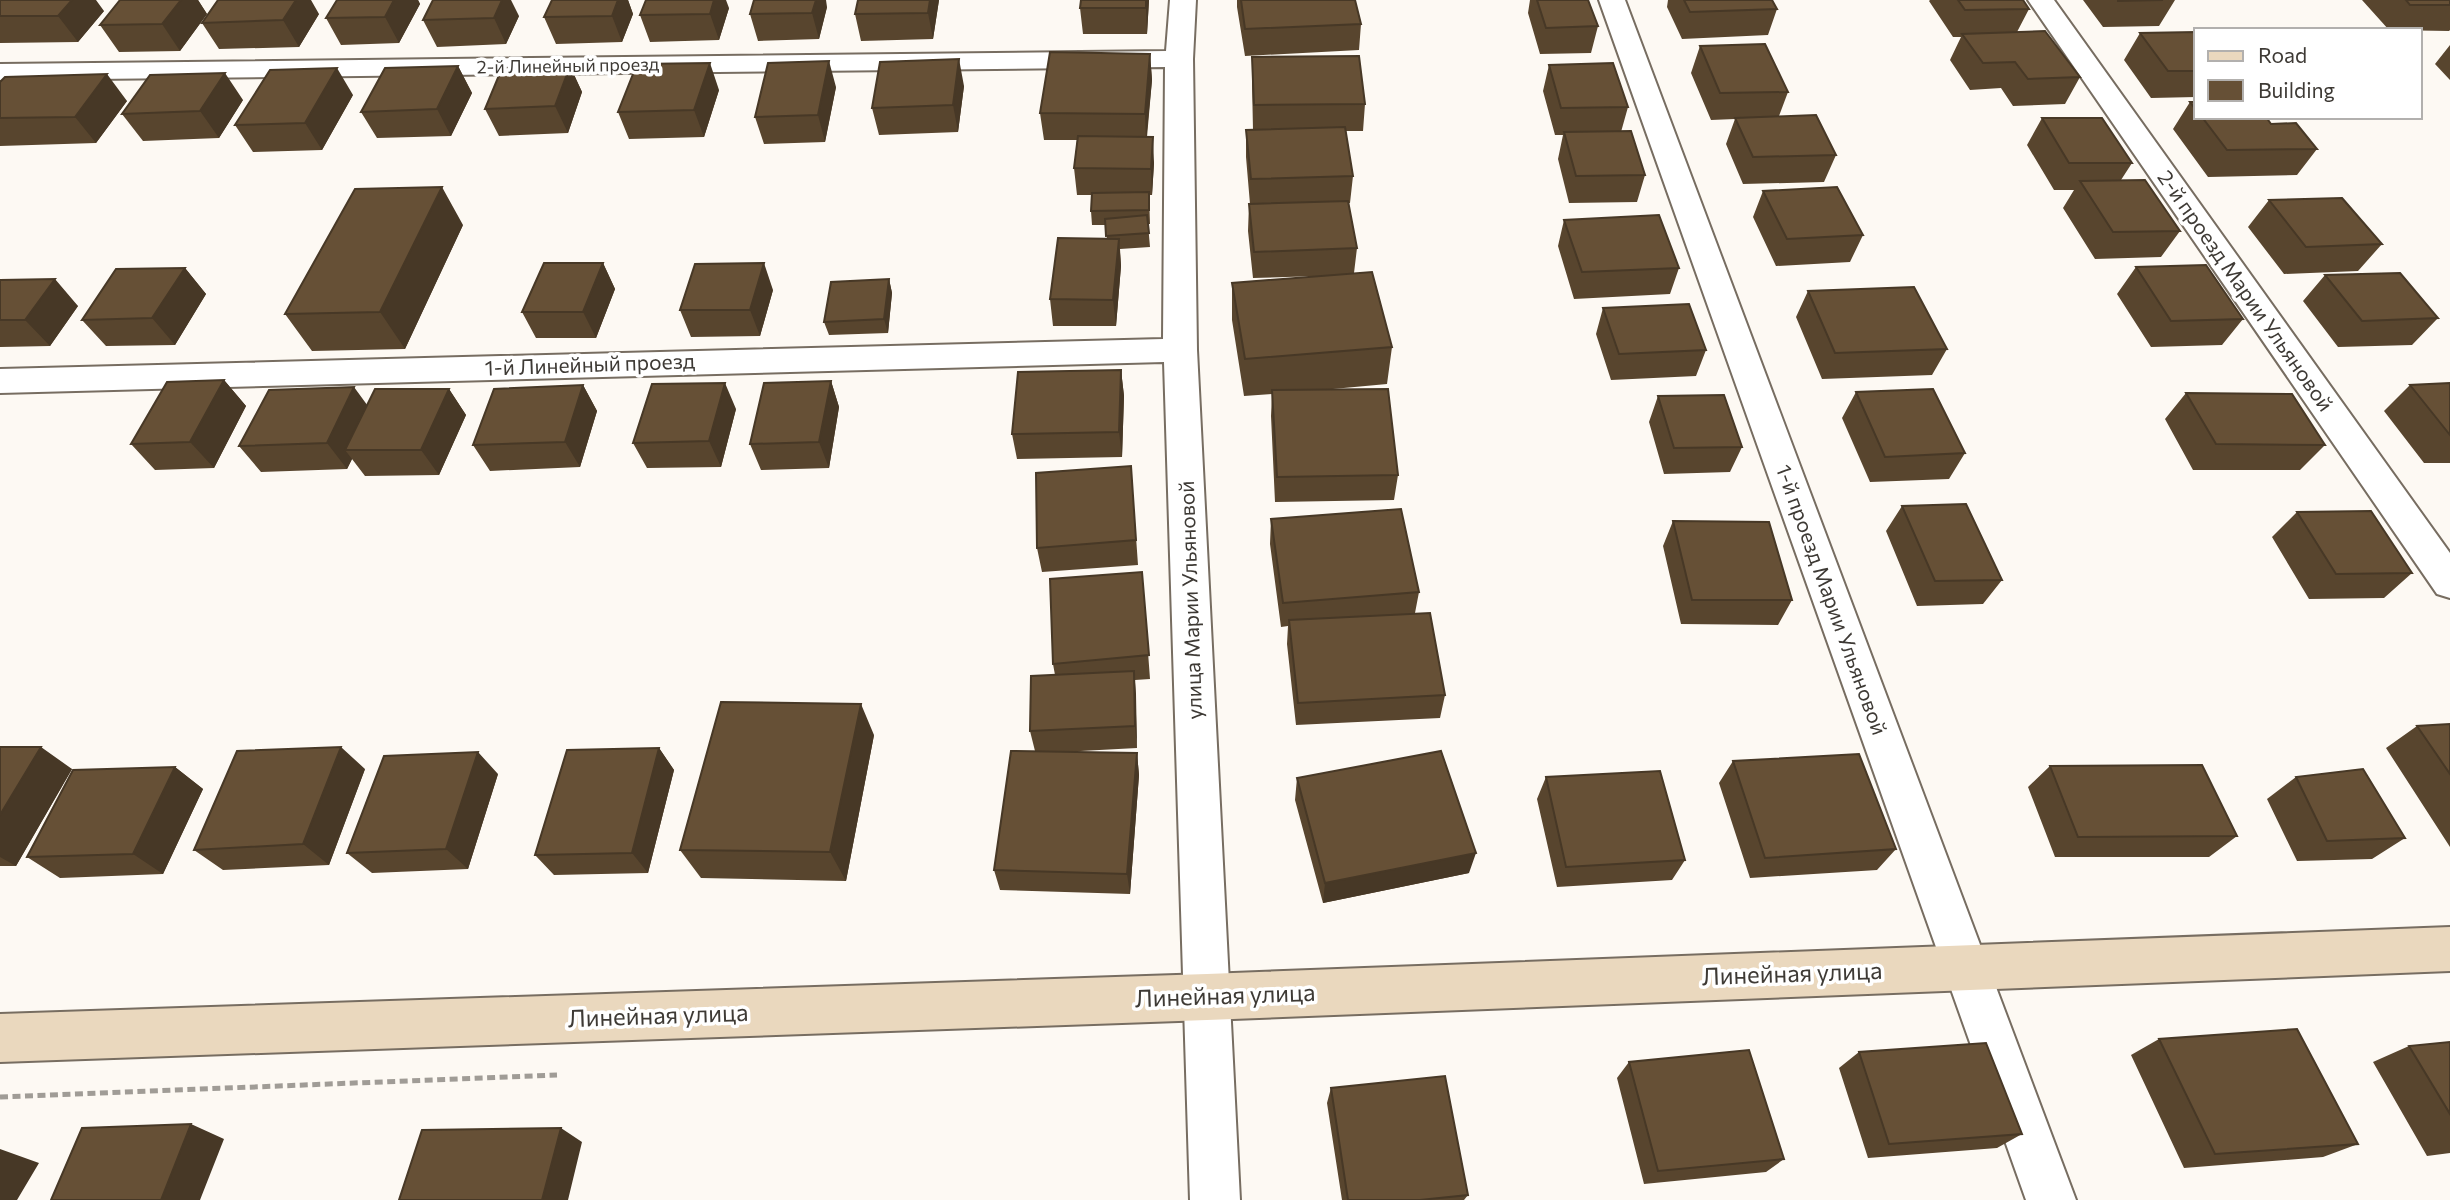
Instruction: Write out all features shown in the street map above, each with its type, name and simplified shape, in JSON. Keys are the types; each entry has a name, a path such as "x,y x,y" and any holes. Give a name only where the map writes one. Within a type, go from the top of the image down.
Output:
{"main road":[{"name":"Линейная улица","path":"0,1038 1207,997 2450,949"}],"street":[{"name":"улица Марии Ульяновой","path":"1183,0 1179,59 1180,350 1215,1200"},
{"name":"1-й проезд Марии Ульяновой","path":"1612,0 2051,1200"},
{"name":"2-й проезд Марии Ульяновой","path":"2041,0 2450,583"},
{"name":"2-й Линейный проезд","path":"0,72 1179,59"},
{"name":"1-й Линейный проезд","path":"0,381 1180,350"}],"building":[{"path":"0,0 72,0 58,16 0,16"},
{"path":"120,0 181,0 162,24 100,25"},
{"path":"218,0 296,0 283,20 202,23"},
{"path":"337,0 394,0 385,17 326,18"},
{"path":"433,0 502,0 494,18 423,20"},
{"path":"552,0 618,0 612,16 544,17"},
{"path":"646,0 714,0 710,14 640,15"},
{"path":"754,0 816,0 812,13 750,14"},
{"path":"858,0 930,0 928,13 855,14"},
{"path":"1081,0 1146,0 1146,8 1080,8"},
{"path":"1241,0 1355,0 1361,24 1245,29"},
{"path":"1537,0 1588,0 1598,26 1546,28"},
{"path":"1684,0 1772,0 1777,9 1690,12"},
{"path":"1958,0 2023,0 2029,9 1965,10"},
{"path":"2406,0 2450,0 2450,5 2410,5"},
{"path":"2045,31 2080,77 2028,79 2015,62 1983,63 1962,34"},
{"path":"2194,32 2194,71 2168,71 2140,33"},
{"path":"1765,44 1788,92 1720,93 1700,46"},
{"path":"1050,52 1150,54 1145,114 1040,113"},
{"path":"1359,56 1365,104 1254,105 1252,57"},
{"path":"959,59 953,105 872,108 880,62"},
{"path":"829,61 818,115 755,117 768,63"},
{"path":"710,63 694,110 618,112 637,64"},
{"path":"1613,63 1628,107 1561,108 1549,65"},
{"path":"458,66 437,109 361,112 385,68"},
{"path":"570,66 555,106 485,109 502,68"},
{"path":"337,68 305,123 235,125 270,70"},
{"path":"225,73 200,111 122,114 150,75"},
{"path":"107,74 75,117 0,118 0,82 5,77"},
{"path":"1816,115 1836,155 1753,157 1735,118"},
{"path":"2042,118 2102,118 2132,163 2069,163"},
{"path":"2204,119 2267,119 2271,124 2296,123 2317,149 2227,150"},
{"path":"1345,127 1353,176 1251,179 1246,130"},
{"path":"1631,131 1645,175 1576,176 1564,132"},
{"path":"1078,136 1153,137 1151,169 1074,168"},
{"path":"2145,180 2180,231 2113,232 2080,181"},
{"path":"442,187 380,312 285,314 355,189"},
{"path":"1837,187 1863,235 1787,239 1763,191"},
{"path":"1149,192 1149,210 1091,211 1092,193"},
{"path":"2342,198 2382,244 2306,247 2269,200"},
{"path":"1348,201 1357,248 1254,252 1249,204"},
{"path":"1147,215 1149,233 1106,236 1105,219"},
{"path":"1659,215 1679,268 1582,272 1564,220"},
{"path":"1058,238 1119,239 1113,300 1050,299"},
{"path":"544,263 603,263 583,312 522,312"},
{"path":"764,263 750,310 680,310 695,264"},
{"path":"2206,265 2243,319 2171,321 2136,267"},
{"path":"185,268 152,318 82,320 116,269"},
{"path":"1372,272 1392,347 1245,359 1232,283"},
{"path":"2400,273 2438,318 2362,321 2325,275"},
{"path":"55,279 25,320 0,320 0,280"},
{"path":"889,279 884,319 824,322 831,282"},
{"path":"1914,287 1947,349 1835,353 1808,291"},
{"path":"1689,304 1706,350 1619,354 1603,308"},
{"path":"1121,370 1119,432 1012,434 1018,372"},
{"path":"224,380 190,442 131,444 167,382"},
{"path":"831,381 819,442 750,444 764,383"},
{"path":"725,383 709,441 633,443 652,384"},
{"path":"2450,383 2450,435 2410,385"},
{"path":"583,385 565,442 473,445 494,389"},
{"path":"354,387 327,443 239,446 269,390"},
{"path":"375,389 449,389 421,450 345,450"},
{"path":"1388,389 1398,475 1277,477 1272,390"},
{"path":"1933,389 1965,453 1885,457 1856,392"},
{"path":"2186,393 2292,394 2325,445 2216,444"},
{"path":"1724,395 1742,447 1674,448 1658,396"},
{"path":"1131,466 1136,540 1037,548 1036,473"},
{"path":"1966,504 2002,580 1935,581 1902,506"},
{"path":"1401,509 1419,592 1283,603 1271,519"},
{"path":"2371,511 2412,573 2336,574 2297,512"},
{"path":"1673,521 1769,522 1792,600 1692,600"},
{"path":"1142,572 1149,655 1053,664 1050,579"},
{"path":"1430,613 1445,695 1298,703 1289,620"},
{"path":"1134,671 1135,726 1030,731 1031,676"},
{"path":"721,702 861,704 830,852 680,850"},
{"path":"2450,724 2450,774 2417,726"},
{"path":"0,747 41,747 0,815"},
{"path":"341,747 303,844 194,850 237,751"},
{"path":"659,748 632,853 535,855 567,750"},
{"path":"1011,751 1137,753 1127,874 994,870"},
{"path":"1441,751 1476,853 1325,883 1297,778"},
{"path":"478,752 446,849 347,853 384,756"},
{"path":"1859,754 1896,849 1765,858 1733,761"},
{"path":"2202,765 2237,836 2078,837 2050,766"},
{"path":"175,767 133,854 27,857 73,770"},
{"path":"2363,769 2405,838 2327,841 2296,777"},
{"path":"1660,771 1685,860 1566,867 1546,777"},
{"path":"2297,1029 2358,1144 2215,1154 2159,1039"},
{"path":"2450,1042 2450,1114 2409,1046"},
{"path":"1986,1043 2022,1134 1889,1144 1859,1052"},
{"path":"1749,1050 1784,1159 1658,1171 1629,1062"},
{"path":"1445,1076 1468,1195 1420,1200 1348,1200 1331,1088"},
{"path":"191,1124 161,1200 51,1200 82,1128"},
{"path":"561,1128 542,1200 399,1200 422,1130"}]}
